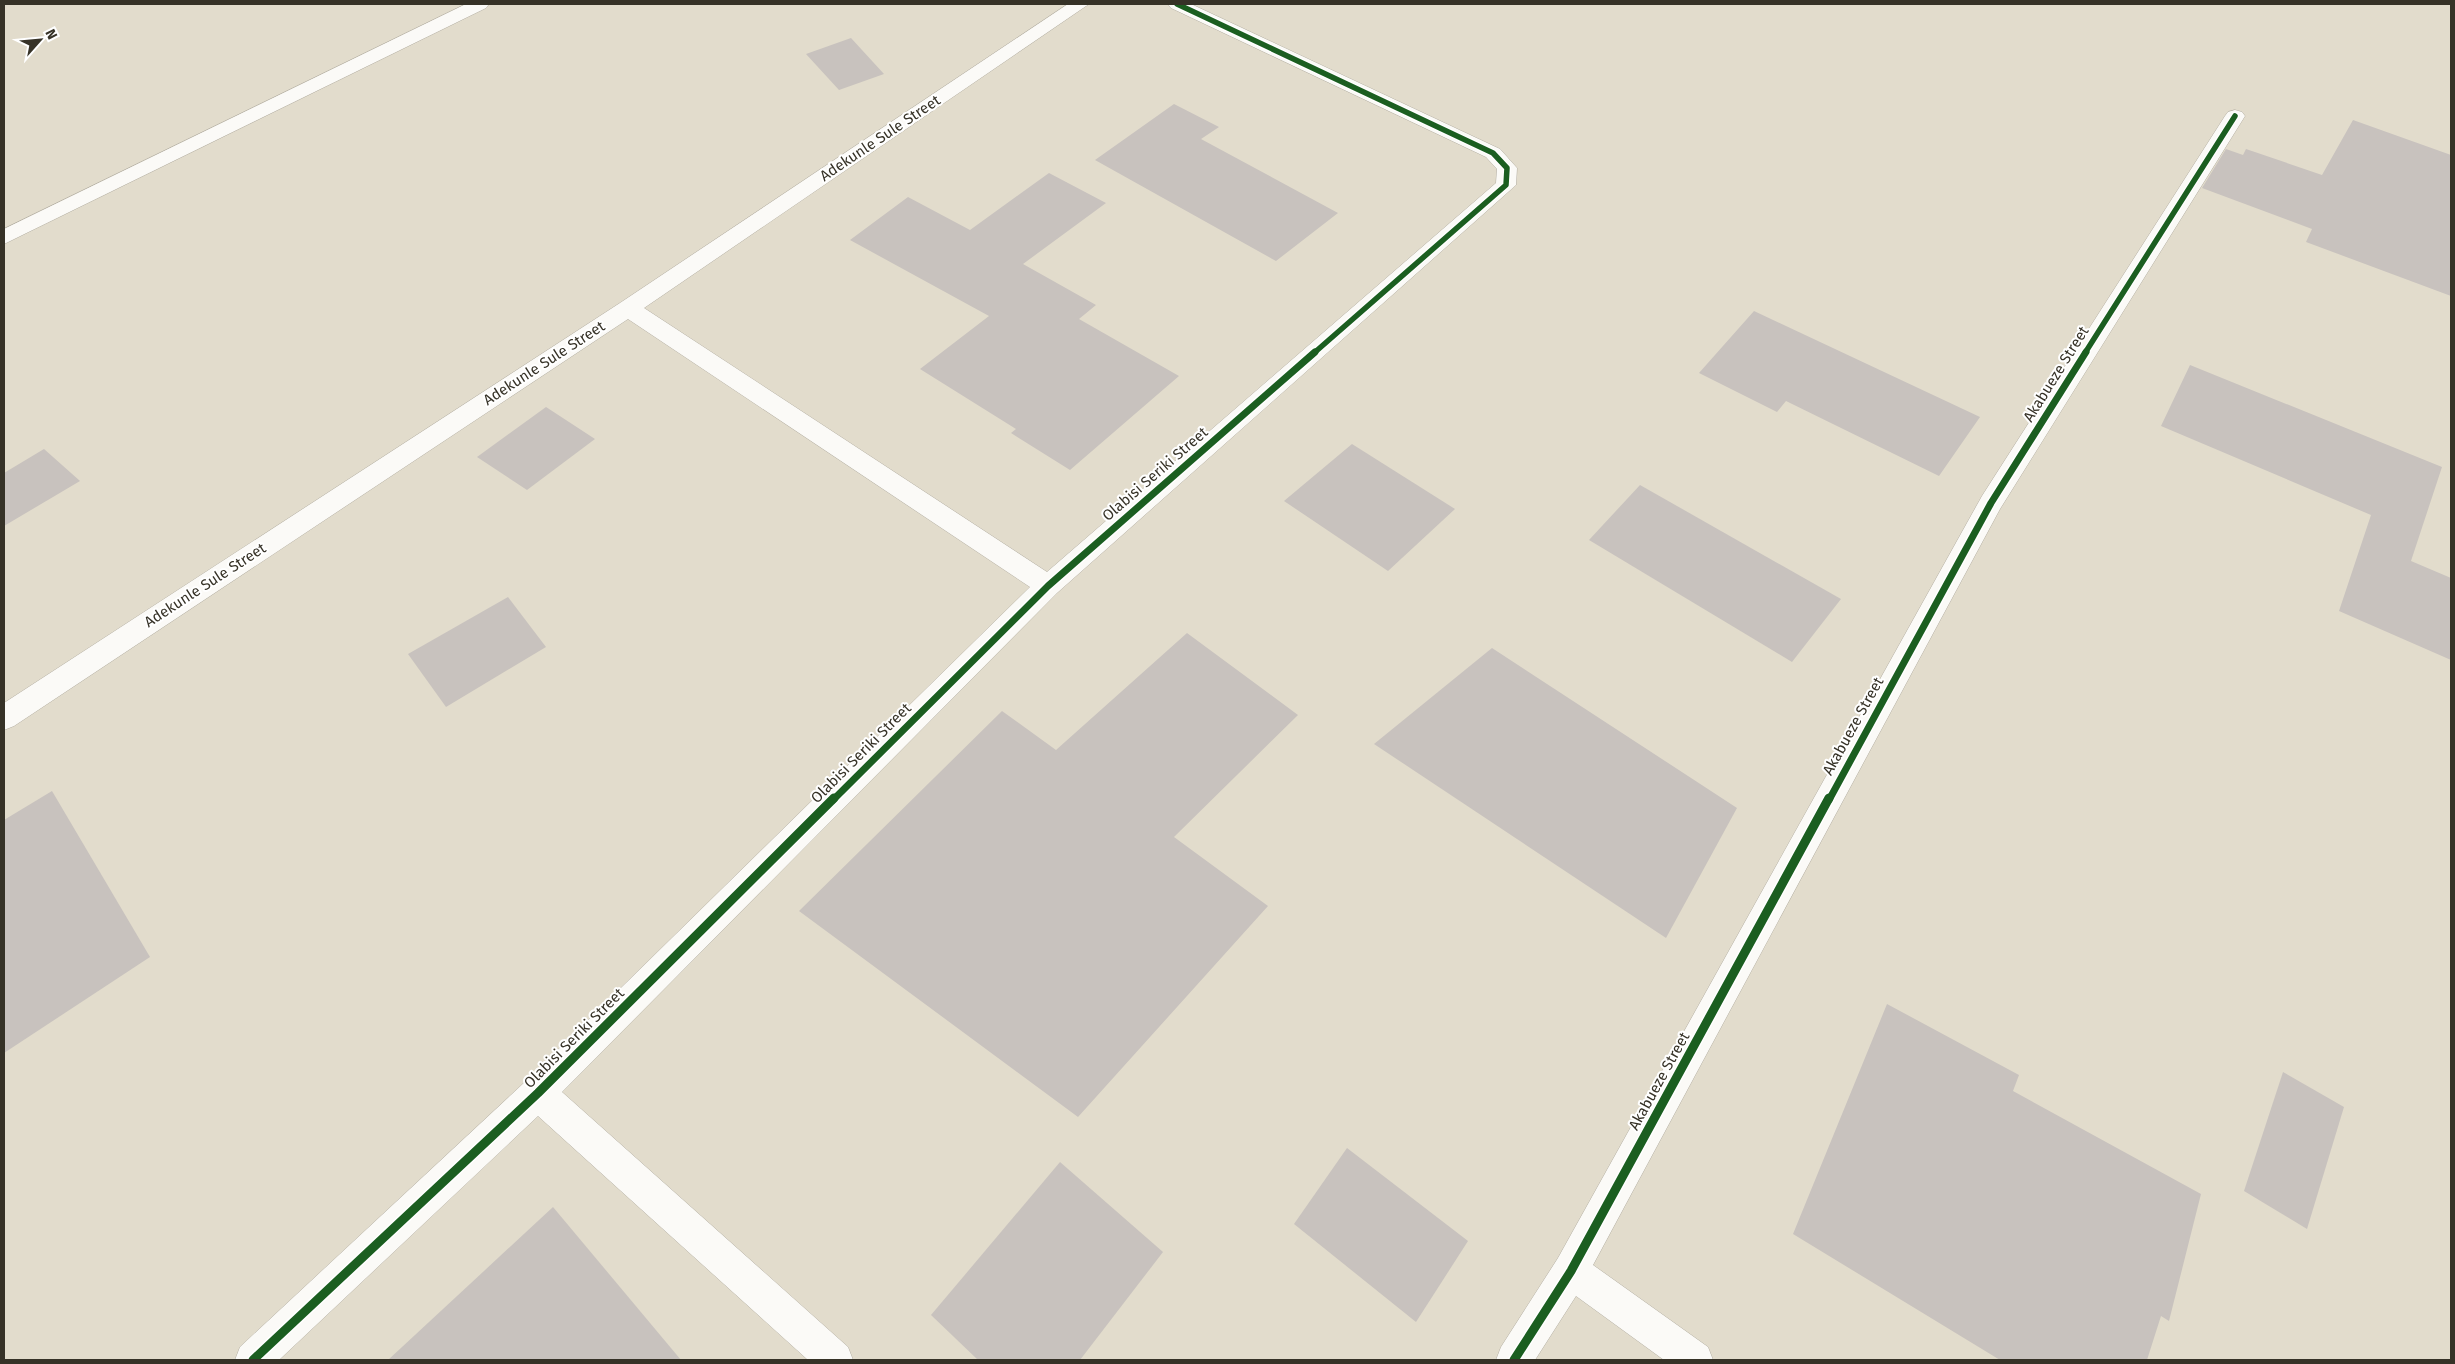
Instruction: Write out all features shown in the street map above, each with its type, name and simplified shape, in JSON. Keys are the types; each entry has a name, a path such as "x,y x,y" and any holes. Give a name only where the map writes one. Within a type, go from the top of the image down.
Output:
{"street":[{"path":"4,237 480,4"},
{"name":"Adekunle Sule Street","path":"4,718 628,308 1080,4"},
{"name":"Olabisi Seriki Street","path":"253,1360 538,1093 1048,586 1506,184 1507,168 1493,153 1177,4"},
{"name":"Akabueze Street","path":"1514,1360 1571,1271 1990,502 2235,116"},
{"path":"628,308 1048,586"},
{"path":"538,1093 835,1360"},
{"path":"1571,1271 1695,1360"}],"building":[{"path":"851,38 884,74 839,90 806,54"},
{"path":"1174,104 1219,127 1201,139 1338,213 1276,261 1095,160"},
{"path":"2353,120 2451,155 2451,296 2306,242 2312,229 2202,188 2226,149 2243,155 2246,149 2322,175"},
{"path":"1049,173 1106,203 1023,264 1096,305 1079,319 1179,376 1070,470 1011,433 1016,429 920,369 989,316 850,240 908,197 970,230"},
{"path":"1754,311 1980,417 1939,476 1786,401 1777,412 1699,373"},
{"path":"2190,365 2442,467 2411,561 2451,578 2451,660 2339,611 2371,515 2161,426"},
{"path":"546,407 595,439 527,490 477,457"},
{"path":"1352,444 1455,509 1388,571 1284,501"},
{"path":"44,449 80,481 4,526 4,473"},
{"path":"1640,485 1841,599 1792,662 1589,540"},
{"path":"508,597 546,647 446,707 408,654"},
{"path":"1187,633 1298,715 1174,837 1268,906 1078,1117 799,911 1002,711 1056,750"},
{"path":"1492,648 1737,808 1666,938 1374,744"},
{"path":"52,791 150,957 4,1053 4,820"},
{"path":"1887,1004 2019,1075 2013,1091 2201,1194 2169,1321 2161,1316 2147,1360 2000,1360 1793,1234"},
{"path":"2283,1072 2344,1107 2307,1229 2244,1191"},
{"path":"1347,1148 1468,1241 1416,1322 1294,1224"},
{"path":"1060,1162 1163,1252 1080,1360 978,1360 931,1315"},
{"path":"553,1207 681,1360 388,1360"}],"cycle path":[{"path":"253,1360 538,1093 1048,586 1506,185 1507,168 1493,153 1177,4"},
{"path":"1514,1360 1571,1271 1991,503 2235,116"}]}
